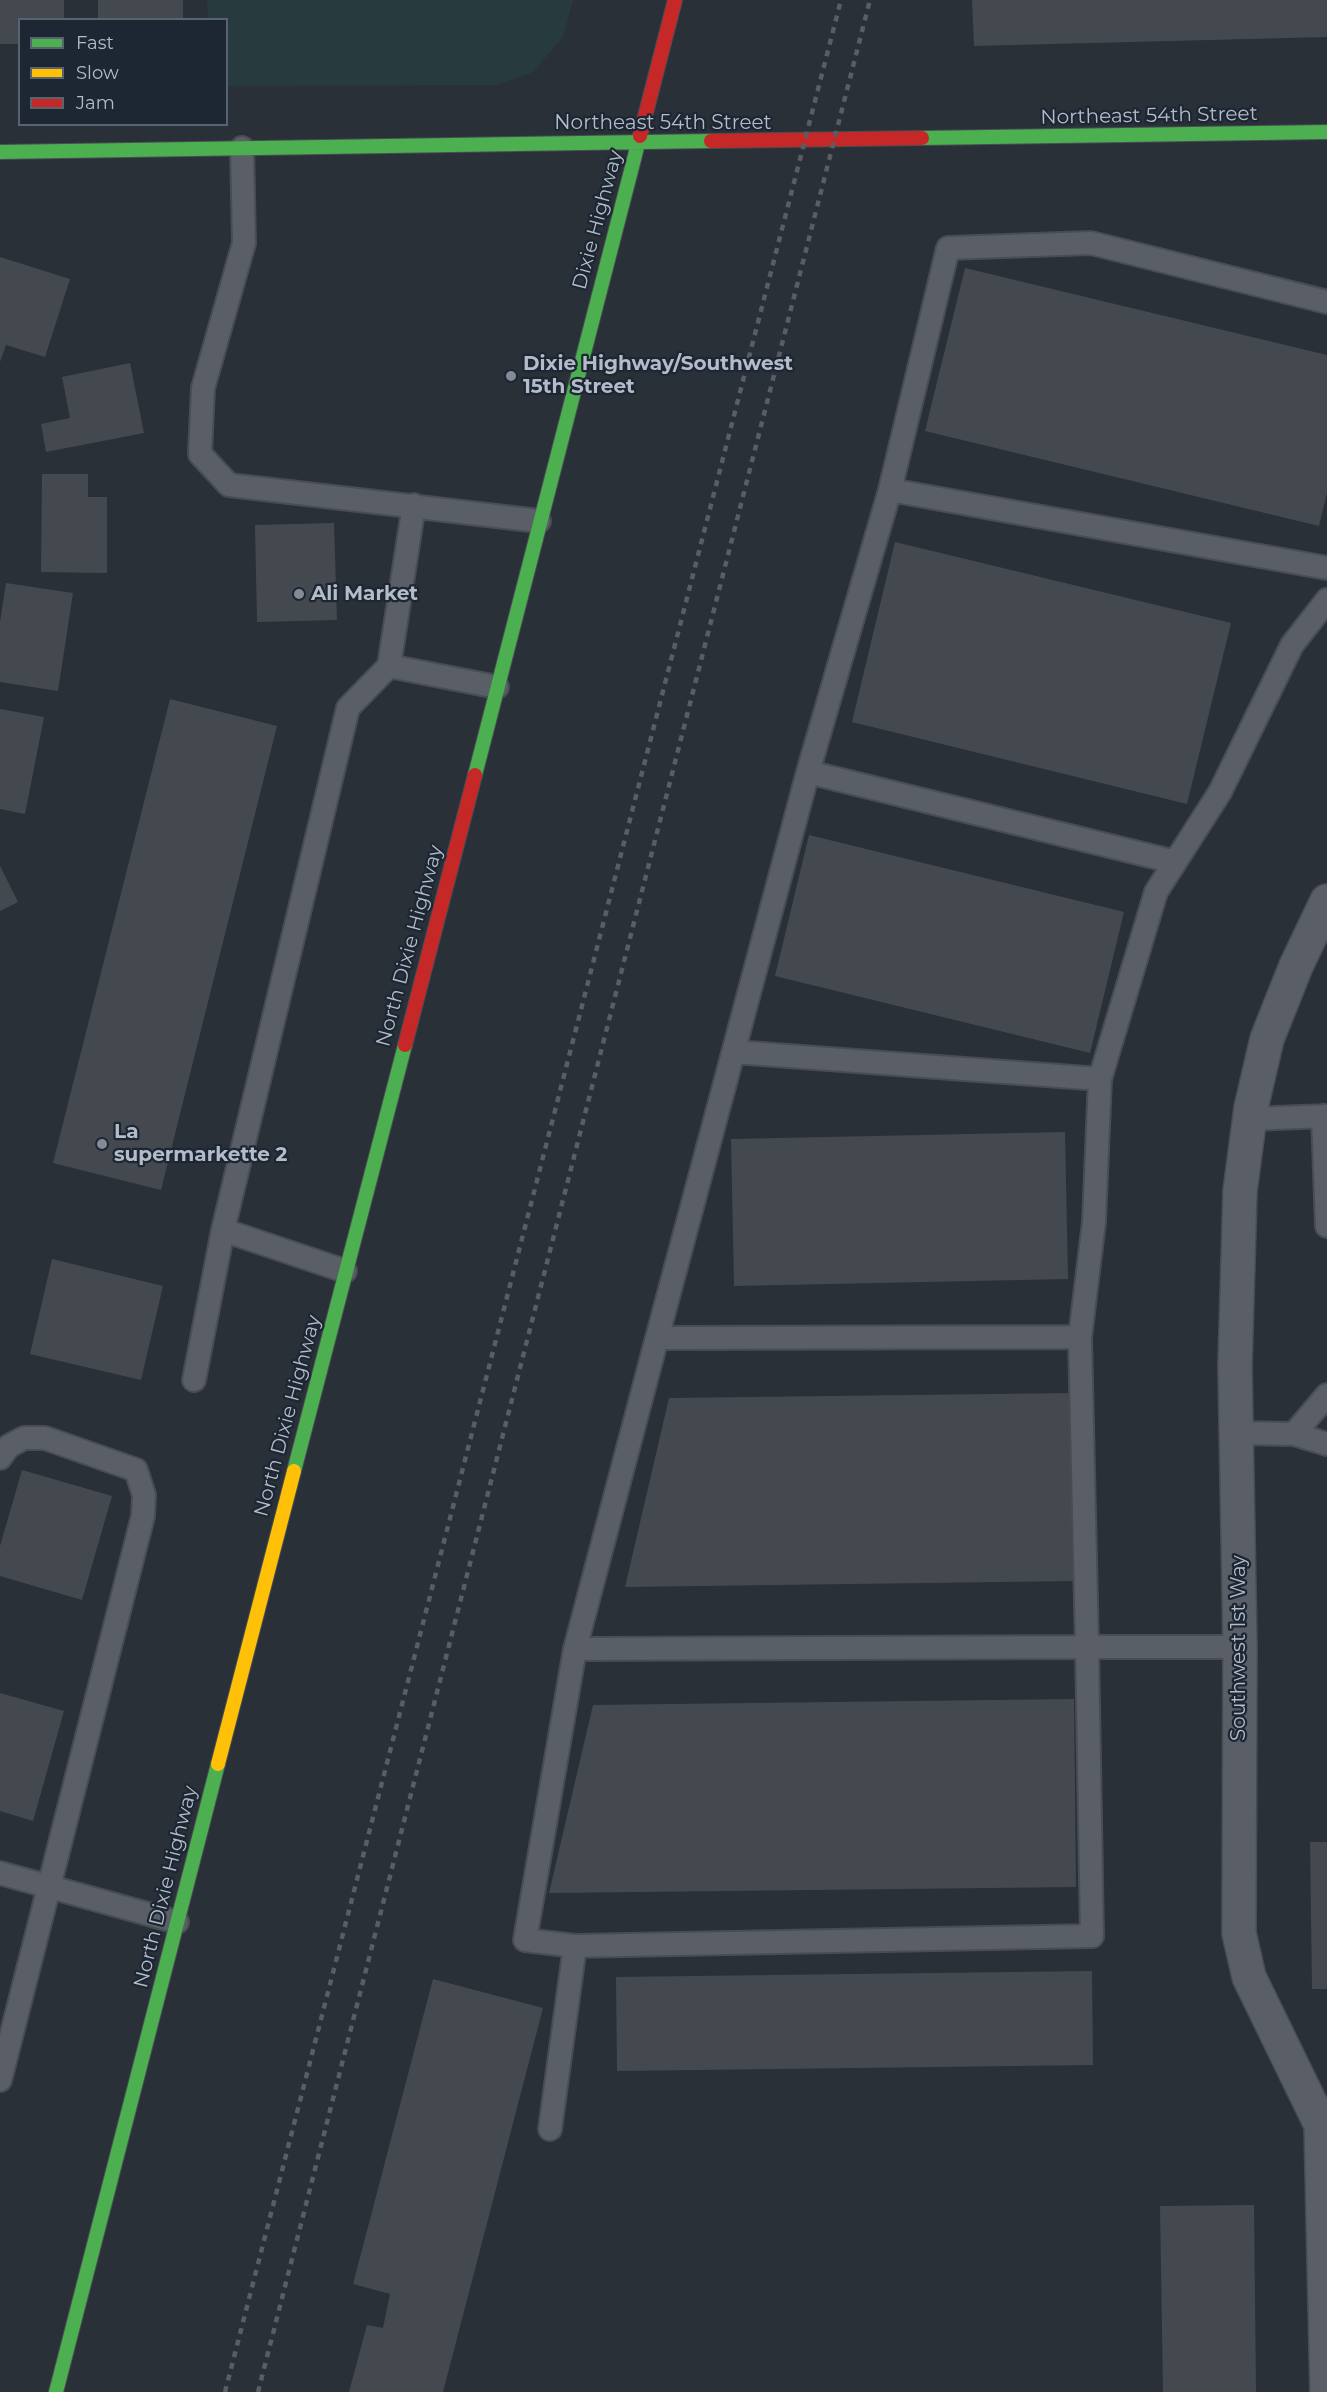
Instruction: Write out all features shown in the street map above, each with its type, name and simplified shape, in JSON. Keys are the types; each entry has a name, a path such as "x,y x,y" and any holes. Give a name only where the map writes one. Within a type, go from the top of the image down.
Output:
{"main road":[{"name":"Dixie Highway","path":"558,450 675,0"},
{"name":"Northeast 54th Street","path":"0,152 639,142 804,142 1327,132"},
{"name":"North Dixie Highway","path":"56,2392 558,450"}],"street":[{"name":"Southwest 1st Way","path":"1327,901 1296,966 1267,1039 1250,1119 1240,1191 1235,1366 1240,1647 1239,1933 1249,1977 1321,2125 1327,2392"}],"lane":[{"path":"242,148 244,243 203,388 200,454 229,485 539,521"},
{"path":"1327,302 1091,243 948,249 890,490 808,772 575,1649 525,1940 575,1946 1092,1936 1080,1337 1094,1222 1100,1079 1156,892 1220,792 1292,645 1327,600"},
{"path":"890,490 1327,568"},
{"path":"194,1380 223,1230 348,708 389,666 414,505"},
{"path":"389,666 497,687"},
{"path":"808,772 1175,862"},
{"path":"734,1052 1100,1079"},
{"path":"1250,1119 1325,1116 1327,1226"},
{"path":"223,1230 345,1271"},
{"path":"657,1338 1080,1337"},
{"path":"1293,1434 1327,1395"},
{"path":"1236,1433 1293,1434 1327,1444"},
{"path":"0,1458 9,1446 24,1438 45,1438 136,1470 144,1495 143,1515 0,2080"},
{"path":"575,1649 1240,1647"},
{"path":"0,1873 177,1922"},
{"path":"550,2128 575,1946"}],"green space":[{"path":"207,0 573,0 563,37 533,72 497,85 228,86 228,18 208,18"}],"building":[{"path":"0,0 64,0 64,18 18,18 18,44 0,44"},
{"path":"98,0 183,0 183,18 98,18"},
{"path":"972,0 1327,0 1327,37 974,46"},
{"path":"0,257 70,279 45,357 6,345 0,362"},
{"path":"965,268 1327,355 1327,493 1319,526 925,431"},
{"path":"130,363 144,433 46,452 41,424 70,418 62,377"},
{"path":"42,474 88,474 88,497 107,497 107,573 41,572"},
{"path":"334,523 337,620 257,622 255,525"},
{"path":"895,542 1231,623 1187,804 852,722"},
{"path":"6,583 73,593 58,691 0,682 0,622"},
{"path":"170,699 277,726 161,1190 53,1163"},
{"path":"0,709 44,717 25,814 0,809"},
{"path":"809,835 1124,912 1090,1053 775,976"},
{"path":"0,866 18,902 0,911"},
{"path":"1065,1132 1068,1279 734,1286 731,1139"},
{"path":"52,1259 163,1286 141,1380 30,1354"},
{"path":"1073,1393 1075,1581 625,1587 669,1398"},
{"path":"22,1470 112,1496 82,1600 0,1576 0,1546"},
{"path":"0,1693 64,1711 33,1821 0,1811"},
{"path":"1074,1699 1076,1887 549,1893 593,1705"},
{"path":"1310,1842 1327,1842 1327,1989 1312,1989"},
{"path":"1092,1971 1093,2065 617,2071 616,1977"},
{"path":"433,1979 543,2008 443,2392 349,2392 367,2325 383,2328 390,2294 353,2284"},
{"path":"1254,2205 1256,2392 1163,2392 1160,2206"}],"railway":[{"path":"225,2392 841,0"},
{"path":"258,2392 870,0"}],"traffic: fast":[{"path":"922,138 1327,132"},
{"path":"475,775 640,136"},
{"path":"0,152 711,141"},
{"path":"294,1471 405,1045"},
{"path":"56,2392 218,1764"}],"traffic: slow":[{"path":"218,1764 294,1471"}],"traffic: jam":[{"path":"640,136 675,0"},
{"path":"711,141 922,138"},
{"path":"405,1045 475,775"}],"place":[{"name":"Dixie Highway/Southwest 15th Street","path":"511,376"},
{"name":"Ali Market","path":"299,594"},
{"name":"La supermarkette 2","path":"102,1144"}]}
